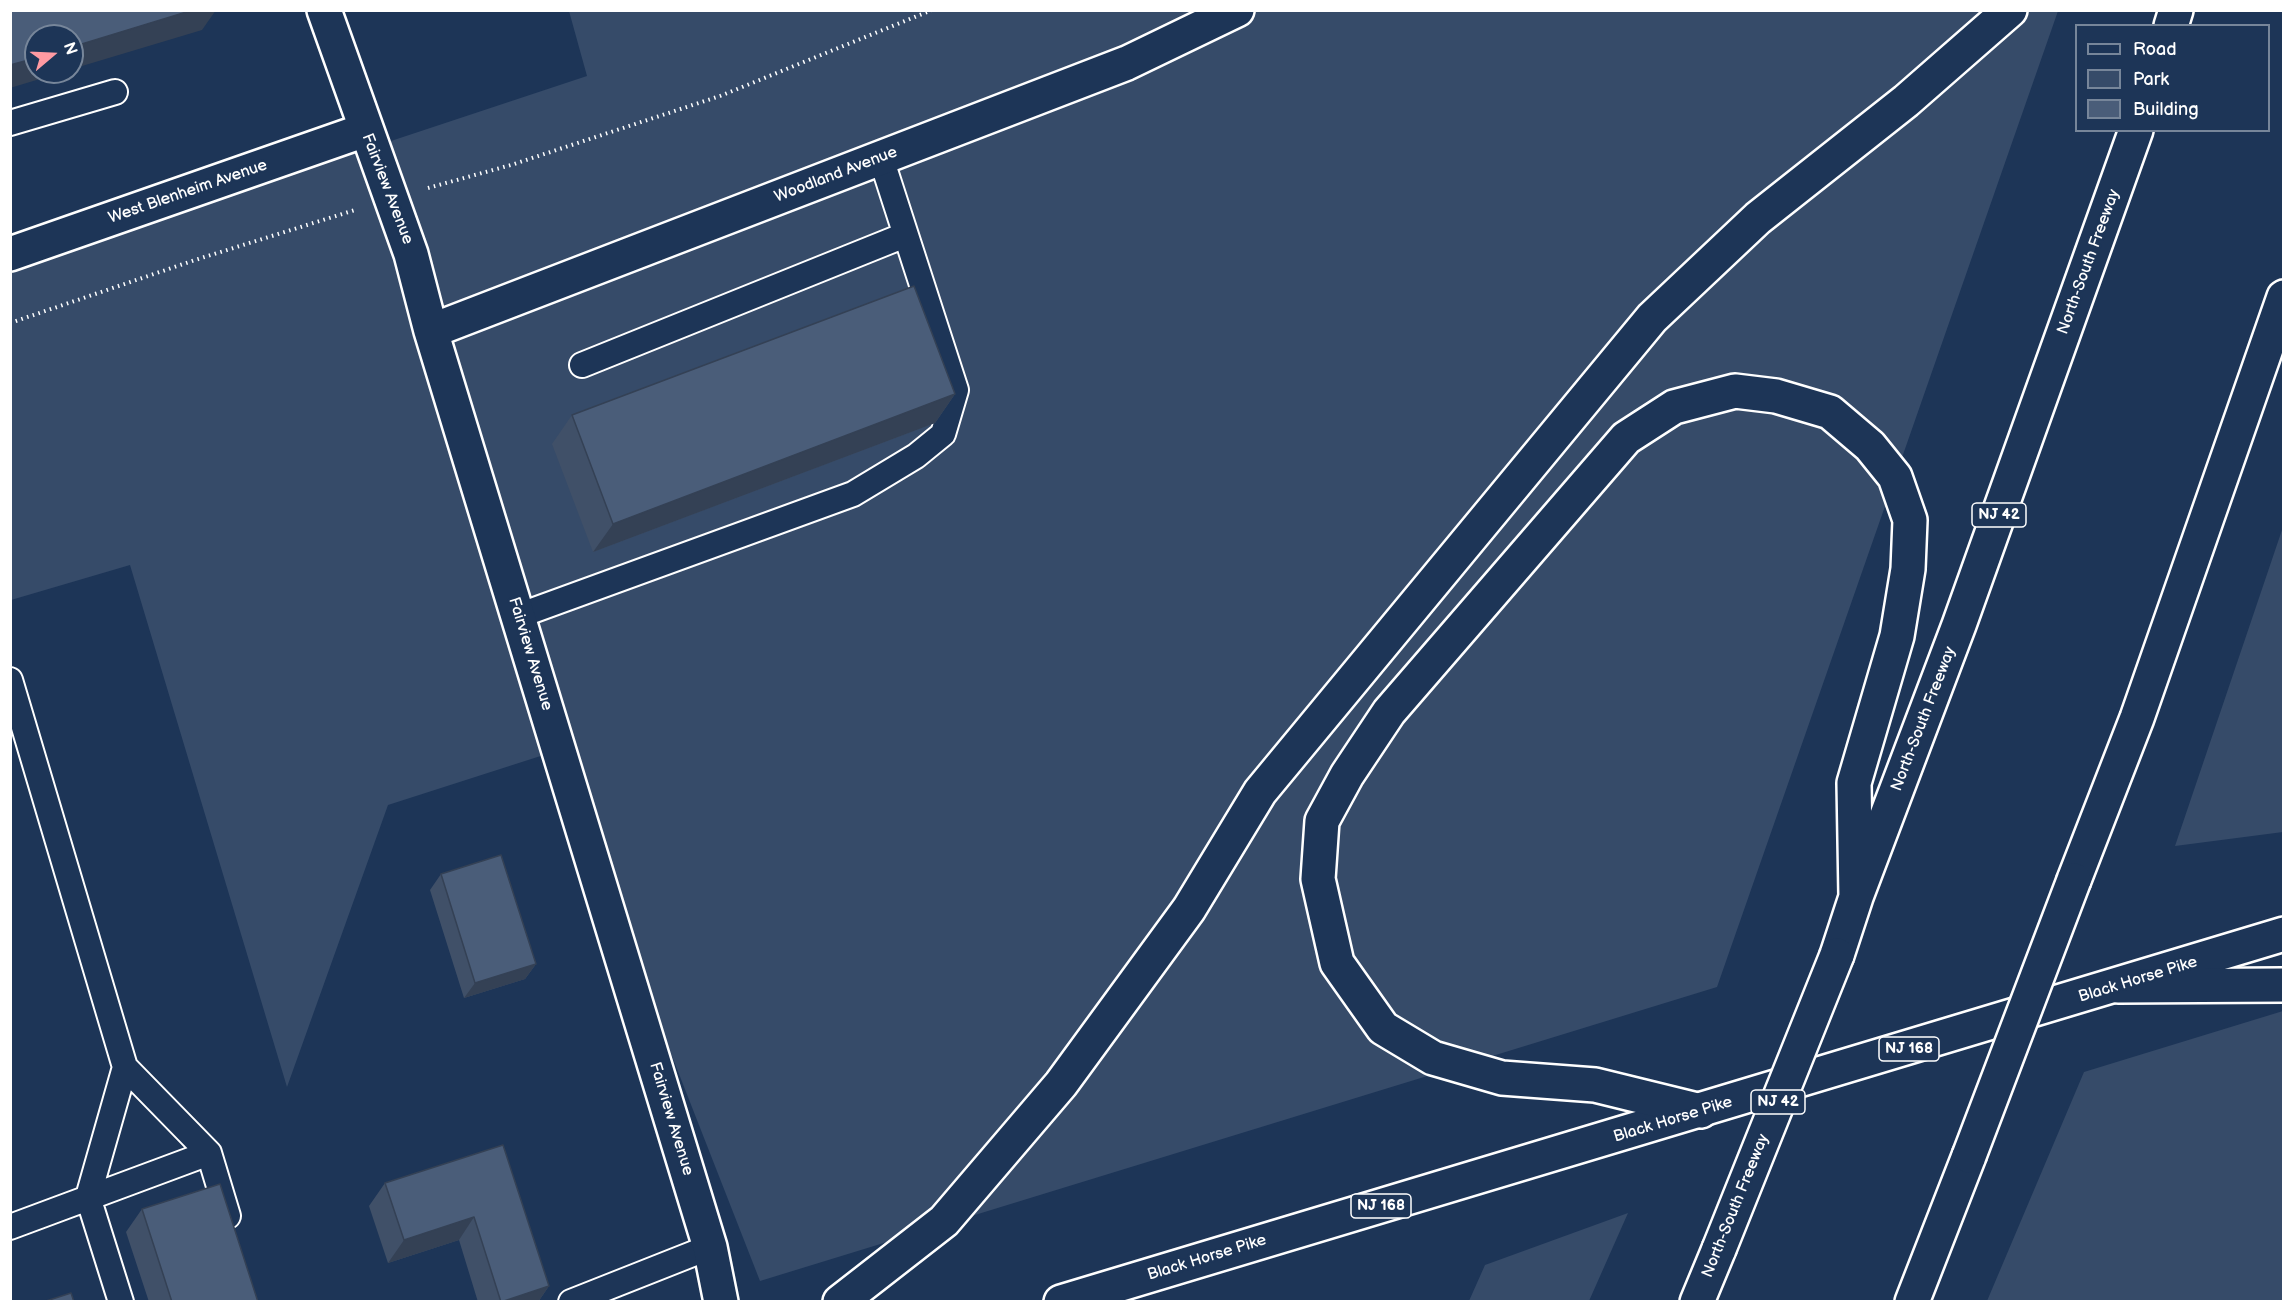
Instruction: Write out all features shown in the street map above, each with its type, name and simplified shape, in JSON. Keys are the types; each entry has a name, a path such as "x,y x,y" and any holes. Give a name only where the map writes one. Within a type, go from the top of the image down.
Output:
{"main road":[{"name":"Fairview Avenue","path":"324,10 365,130 393,198 431,331 710,1247 721,1302"},
{"name":"Woodland Avenue","path":"431,331 1127,63 1237,10"},
{"path":"840,1302 944,1221 1061,1084 1189,909 1260,792 1652,318 1758,218 1906,101 2010,10"},
{"name":"West Blenheim Avenue","path":"10,254 365,130"},
{"name":"North-South Freeway","path":"1697,1302 1837,955 1856,897 1959,625 2135,132"},
{"path":"1912,1302 2137,718 2283,297"},
{"path":"1701,1111 1595,1085 1502,1077 1433,1058 1383,1028 1337,963 1318,879 1322,821 1347,775 1389,712 1626,438 1674,407 1735,391 1776,396 1830,412 1870,446 1895,477 1910,520 1908,569 1897,636 1854,783 1856,897"},
{"name":"Black Horse Pike","path":"1061,1302 2118,986 2283,934"},
{"path":"2118,986 2283,985"}],"lane":[{"path":"10,123 115,92"},
{"path":"518,616 853,494 916,456 943,434 956,390 881,158"},
{"path":"582,365 905,235"},
{"path":"10,680 125,1067 209,1153 234,1233"},
{"path":"121,1302 88,1197 125,1067"},
{"path":"10,1227 209,1153"},
{"path":"571,1302 710,1247"}],"path":[{"path":"10,323 195,260 393,198 511,165 720,96 932,10"}],"green space":[{"path":"569,11 2058,11 1717,987 760,1281 553,752 388,805 287,1087 130,565 11,600 11,267 587,76"},
{"path":"2283,527 2283,832 2175,846"},
{"path":"2283,1011 2283,1301 1987,1301 2084,1072"},
{"path":"1628,1213 1589,1301 1469,1301 1485,1265"}],"building":[{"path":"10,10 193,10 84,43 84,24 24,24 24,61 10,65"},
{"path":"914,286 955,394 613,524 572,415"},
{"path":"501,855 536,964 475,983 441,874"},
{"path":"503,1145 549,1286 501,1302 474,1217 404,1240 385,1183"},
{"path":"220,1184 258,1302 172,1302 142,1209"},
{"path":"71,1293 74,1302 43,1302"}]}
